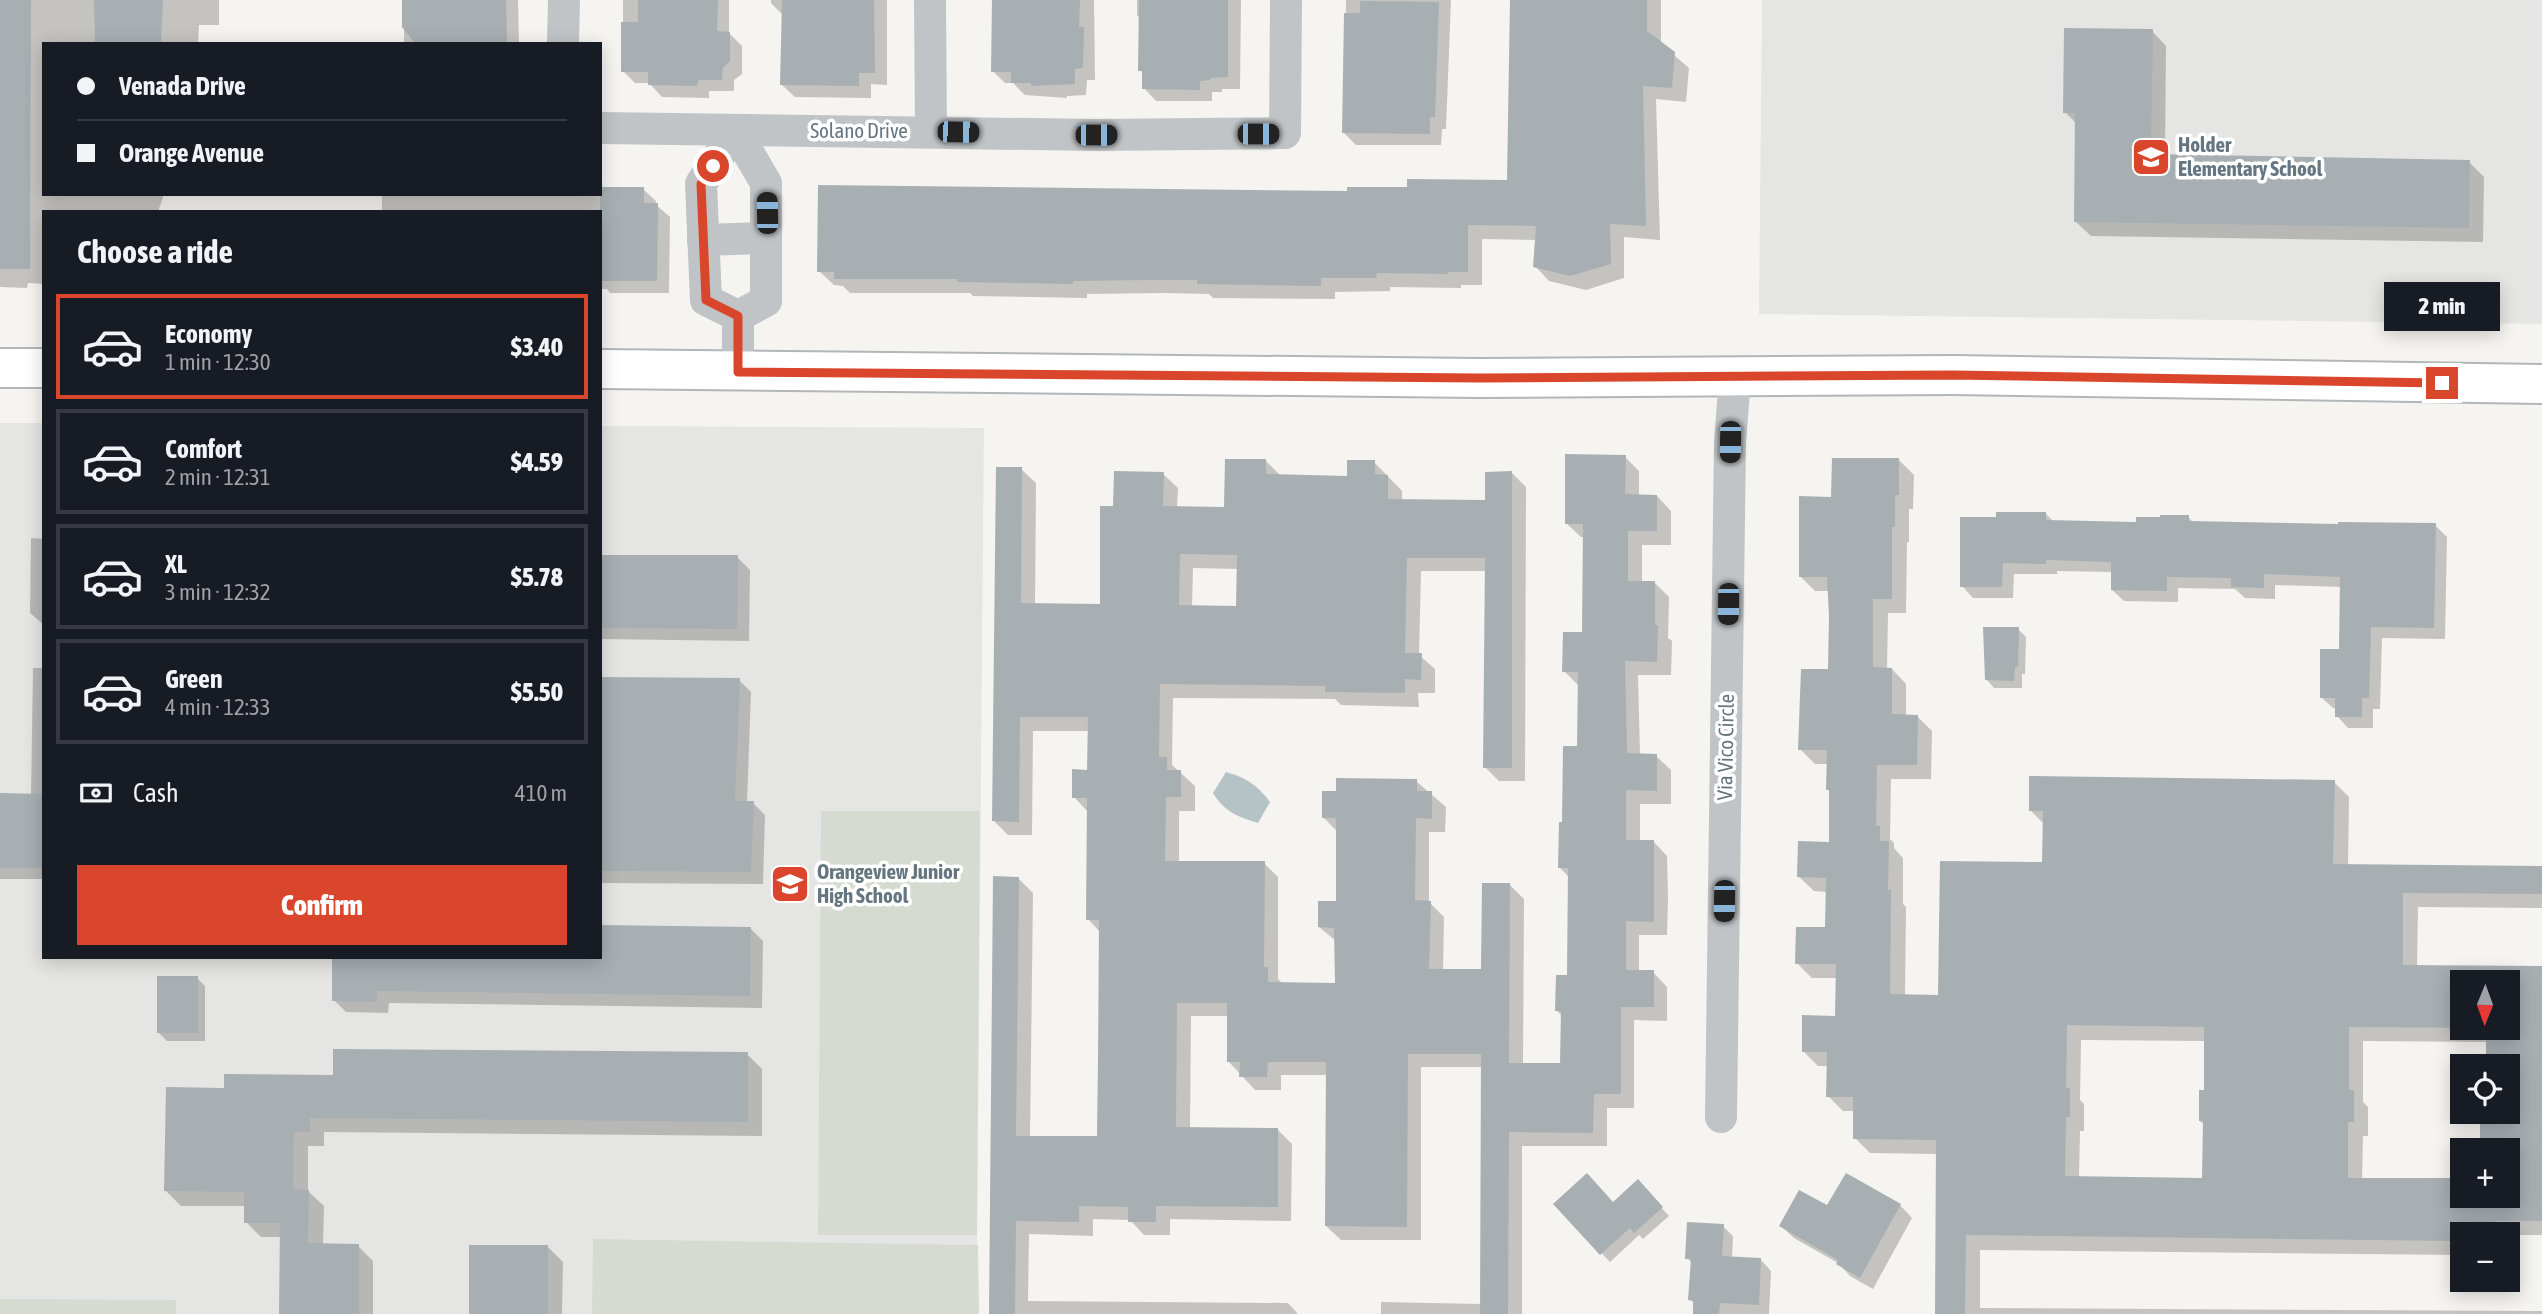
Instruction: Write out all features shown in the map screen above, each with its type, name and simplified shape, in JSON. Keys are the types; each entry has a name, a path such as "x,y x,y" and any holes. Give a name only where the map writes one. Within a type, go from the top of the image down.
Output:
{"main road":[{"path":"0,368 42,368"},
{"path":"602,369 1479,378 1953,375 2542,384"}],"street":[{"path":"563,42 564,0"},
{"path":"930,0 931,131"},
{"name":"Solano Drive","path":"602,128 1096,135 1285,133 1286,0"},
{"path":"735,130 766,183 766,301 738,316 706,300 701,184 735,130"},
{"path":"703,240 766,238"},
{"path":"738,316 738,372"},
{"name":"Via Vico Circle","path":"1721,1117 1730,442 1735,378"}],"shaded area":[{"name":"Holder Elementary School","path":"1762,0 2542,0 2542,324 1759,314"},
{"name":"Orangeview Junior High School","path":"0,423 42,423 42,959 602,959 602,426 984,428 977,1235 979,1314 0,1314"},
{"path":"1226,772 1251,783 1270,802 1258,823 1232,812 1213,793"},
{"path":"821,811 980,811 977,1235 818,1235"},
{"path":"593,1239 978,1245 979,1314 592,1314"},
{"path":"0,1299 176,1300 176,1314 0,1314"}],"building":[{"path":"0,0 31,0 30,269 0,269"},
{"path":"94,0 163,0 161,42 95,42"},
{"path":"402,0 506,0 507,42 414,42 402,27"},
{"path":"638,0 718,0 717,31 730,32 730,61 723,68 722,80 698,80 697,86 648,85 648,72 621,72 621,22 638,22"},
{"path":"782,0 874,0 875,73 859,73 859,86 780,85"},
{"path":"992,0 1080,0 1079,27 1084,27 1083,68 1075,69 1075,84 1031,86 1031,83 1011,83 1011,72 991,72"},
{"path":"1139,0 1228,0 1228,77 1200,81 1200,90 1142,89 1142,71 1138,71"},
{"path":"1510,0 1647,0 1647,31 1675,52 1672,88 1643,86 1646,226 1610,224 1611,264 1570,276 1533,267 1536,226 1468,225 1468,272 1377,273 1376,278 1321,278 1321,286 1197,284 1197,280 1073,281 1073,284 957,282 957,279 834,279 834,272 817,272 818,185 1347,191 1347,187 1407,187 1407,179 1507,180"},
{"path":"1360,1 1439,2 1435,117 1430,117 1430,134 1342,133 1344,13 1360,13"},
{"path":"2064,28 2153,29 2151,154 2470,160 2469,228 2074,222 2075,113 2063,113"},
{"path":"602,187 644,187 644,203 658,203 657,281 602,281"},
{"path":"1565,454 1626,455 1625,494 1657,495 1657,531 1628,531 1628,581 1655,581 1657,662 1625,661 1627,753 1657,754 1657,791 1626,790 1626,840 1654,840 1654,922 1626,921 1626,970 1654,970 1654,1007 1621,1007 1621,1094 1594,1094 1593,1133 1509,1132 1508,1314 1480,1314 1481,1054 1408,1054 1407,1227 1325,1226 1326,1062 1268,1062 1267,1077 1239,1077 1240,1062 1227,1062 1227,1003 1177,1003 1176,1127 1278,1128 1278,1207 1156,1206 1156,1222 1128,1222 1128,1207 1079,1206 1079,1222 1016,1221 1015,1314 989,1314 993,876 1019,877 1016,1136 1097,1136 1098,1062 1099,920 1086,920 1087,798 1072,798 1072,769 1087,770 1088,717 1020,717 1019,822 992,821 996,467 1022,467 1021,603 1100,604 1100,506 1113,506 1114,471 1164,472 1163,506 1224,507 1225,459 1266,459 1266,474 1347,476 1347,460 1375,460 1375,474 1388,475 1388,499 1485,500 1485,472 1512,471 1512,768 1483,768 1485,558 1407,558 1405,653 1422,653 1421,680 1405,679 1405,693 1325,692 1325,686 1160,684 1159,757 1167,757 1167,770 1181,770 1181,797 1166,797 1165,861 1265,861 1264,967 1268,967 1268,982 1335,983 1334,928 1318,927 1318,901 1336,901 1336,818 1322,818 1322,791 1336,791 1336,778 1417,779 1417,791 1432,791 1432,819 1416,818 1415,900 1431,901 1429,969 1481,969 1482,883 1510,883 1509,1063 1560,1063 1561,1011 1555,1011 1556,975 1567,975 1568,868 1558,868 1559,822 1562,822 1563,746 1577,746 1578,672 1562,672 1563,632 1582,632 1583,524 1565,524","holes":["1180,554 1237,555 1236,606 1179,605"]},
{"path":"1832,458 1899,458 1899,495 1895,495 1895,527 1892,527 1892,599 1873,599 1873,667 1892,668 1892,714 1918,715 1917,765 1877,765 1876,826 1880,826 1880,841 1889,841 1890,994 1938,995 1940,861 2042,862 2043,811 2029,811 2029,776 2335,780 2333,864 2542,866 2542,894 2403,893 2403,965 2542,966 2542,1221 2450,1222 2450,1241 1966,1235 1965,1314 1935,1314 1936,1140 1853,1139 1853,1097 1826,1097 1827,1052 1802,1052 1802,1015 1835,1016 1836,964 1795,964 1796,927 1825,927 1826,878 1797,877 1798,841 1829,842 1827,750 1798,750 1801,669 1828,669 1829,616 1827,577 1799,577 1799,496 1831,497","holes":["2450,970 2520,970 2520,1040 2486,1040 2486,1054 2520,1054 2520,1124 2480,1124 2480,1138 2520,1138 2520,1208 2450,1208 2450,1178 2348,1178 2348,1122 2354,1122 2354,1090 2349,1090 2349,1027 2450,1028","2067,1025 2204,1027 2204,1090 2199,1090 2199,1121 2203,1121 2202,1178 2065,1176 2066,1117 2070,1117 2070,1088 2066,1088"]},
{"path":"1996,512 2046,512 2046,520 2136,522 2136,517 2189,515 2189,521 2436,523 2434,628 2371,627 2369,698 2362,698 2362,717 2335,717 2335,698 2320,698 2320,649 2339,649 2340,577 2264,574 2264,588 2231,587 2231,578 2167,577 2167,591 2111,590 2111,562 2046,560 2046,564 2003,563 2002,587 1960,587 1960,517 1996,517"},
{"path":"602,555 738,555 737,629 602,628"},
{"path":"1983,627 2019,627 2018,667 2015,667 2014,681 1985,680"},
{"path":"602,677 740,678 735,801 754,801 751,872 602,871"},
{"path":"0,793 42,794 42,868 0,868"},
{"path":"602,925 751,927 750,996 377,991 377,1002 332,1001 332,959 602,959"},
{"path":"157,976 198,976 198,1033 157,1033"},
{"path":"333,1049 748,1052 748,1122 310,1118 310,1132 294,1132 293,1189 309,1190 308,1243 359,1244 359,1314 279,1314 280,1223 244,1223 244,1192 164,1191 166,1087 224,1088 224,1074 333,1075"},
{"path":"1587,1173 1613,1202 1638,1179 1663,1207 1634,1233 1630,1228 1600,1255 1553,1204"},
{"path":"1846,1173 1901,1204 1860,1278 1836,1264 1838,1260 1779,1226 1799,1190 1827,1205"},
{"path":"1687,1222 1724,1224 1722,1256 1761,1258 1759,1305 1720,1303 1719,1314 1693,1314 1693,1301 1688,1300 1691,1259 1685,1259"},
{"path":"469,1245 548,1245 548,1314 469,1314"}],"place":[{"name":"Holder Elementary School","path":"2151,157"},
{"name":"Orangeview Junior High School","path":"790,884"}],"route":[{"path":"713,166 701,184 706,300 738,316 738,372 1479,378 1953,375 2442,383"}]}
